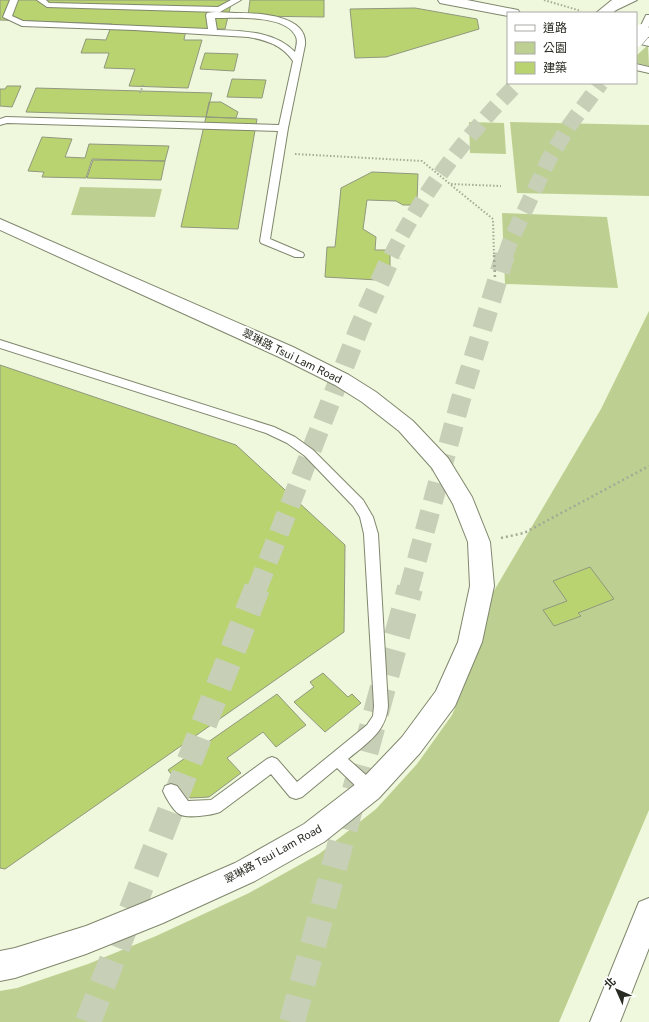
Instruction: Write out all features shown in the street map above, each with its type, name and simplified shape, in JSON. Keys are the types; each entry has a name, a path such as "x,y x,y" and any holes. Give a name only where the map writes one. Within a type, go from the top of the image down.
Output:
{"main road":[{"path":"445,0 508,12"},
{"path":"604,12 621,0"},
{"name":"翠琳路 Tsui Lam Road","path":"0,224 286,352 332,374 369,397 406,426 440,463 464,503 480,542 482,586 470,642 446,698 411,745 370,789 314,833 245,872 86,940 15,964 0,966"},
{"path":"605,1022 649,912"}],"lane":[{"path":"14,0 7,17 22,23 213,32 261,36 285,47 292,53 297,61"},
{"path":"41,0 46,5 220,10 237,0"},
{"path":"605,12 633,0"},
{"path":"213,32 210,15 259,17 281,20 291,25 298,31 301,38 283,128 265,241 299,255"},
{"path":"642,35 649,17"},
{"path":"637,67 649,70"},
{"path":"0,122 6,120 283,128"},
{"path":"0,344 270,430 291,440 309,453 358,503 366,517 371,534 381,706 380,717 372,730 296,792 272,764 214,807 184,809 171,791"},
{"path":"337,758 370,789"}],"path":[{"path":"544,0 581,11"},
{"path":"140,93 144,83"},
{"path":"279,154 422,161 493,219 495,280"},
{"path":"450,184 501,186"},
{"path":"480,542 524,533 649,466"}],"green space":[{"path":"648,45 649,66 637,63 637,55"},
{"path":"469,122 504,123 506,154 470,153"},
{"path":"510,122 649,125 649,196 517,193"},
{"path":"80,187 162,189 155,217 71,215"},
{"path":"502,213 607,217 618,288 505,284"},
{"path":"649,311 649,810 559,1022 0,1022 0,991 17,988 88,964 156,936 249,893 319,854 376,809 417,764 452,715 476,658 488,601 601,409"}],"building":[{"path":"0,0 232,0 225,29 186,29 184,40 202,40 188,88 129,86 135,69 104,68 109,53 81,53 86,39 106,40 112,24 0,20"},
{"path":"250,0 324,0 324,17 248,16"},
{"path":"415,8 477,19 479,29 386,57 355,58 350,9"},
{"path":"205,53 238,54 234,71 200,69"},
{"path":"232,79 266,80 262,98 227,97"},
{"path":"7,86 21,86 12,107 0,106 0,89 5,89"},
{"path":"36,88 212,93 206,117 26,112"},
{"path":"209,102 221,102 238,112 236,118 206,117"},
{"path":"206,117 257,119 238,229 181,227"},
{"path":"42,137 72,139 65,157 85,158 89,144 169,146 165,161 92,159 86,178 42,177 44,172 28,171"},
{"path":"93,160 165,161 161,180 87,178"},
{"path":"372,172 418,174 417,201 410,205 403,205 396,201 367,200 363,229 376,237 375,250 390,250 390,272 378,271 377,280 325,277 327,247 335,247 341,188"},
{"path":"0,365 236,445 345,545 344,632 5,869 0,868"},
{"path":"590,567 614,599 578,613 581,616 554,626 543,610 567,601 553,581"},
{"path":"323,673 348,697 352,694 361,703 325,732 294,702 314,687 310,682"},
{"path":"277,694 306,725 276,747 263,732 227,758 241,773 209,797 190,798 168,770"}],"tunnel":[{"path":"391,256 417,209 447,165 481,123 517,84"},
{"path":"505,256 510,242 549,159 569,126 600,84"},
{"path":"257,589 360,326 392,255"},
{"path":"409,589 460,402 505,255"},
{"path":"88,1022 257,588"},
{"path":"292,1022 410,588"}]}
